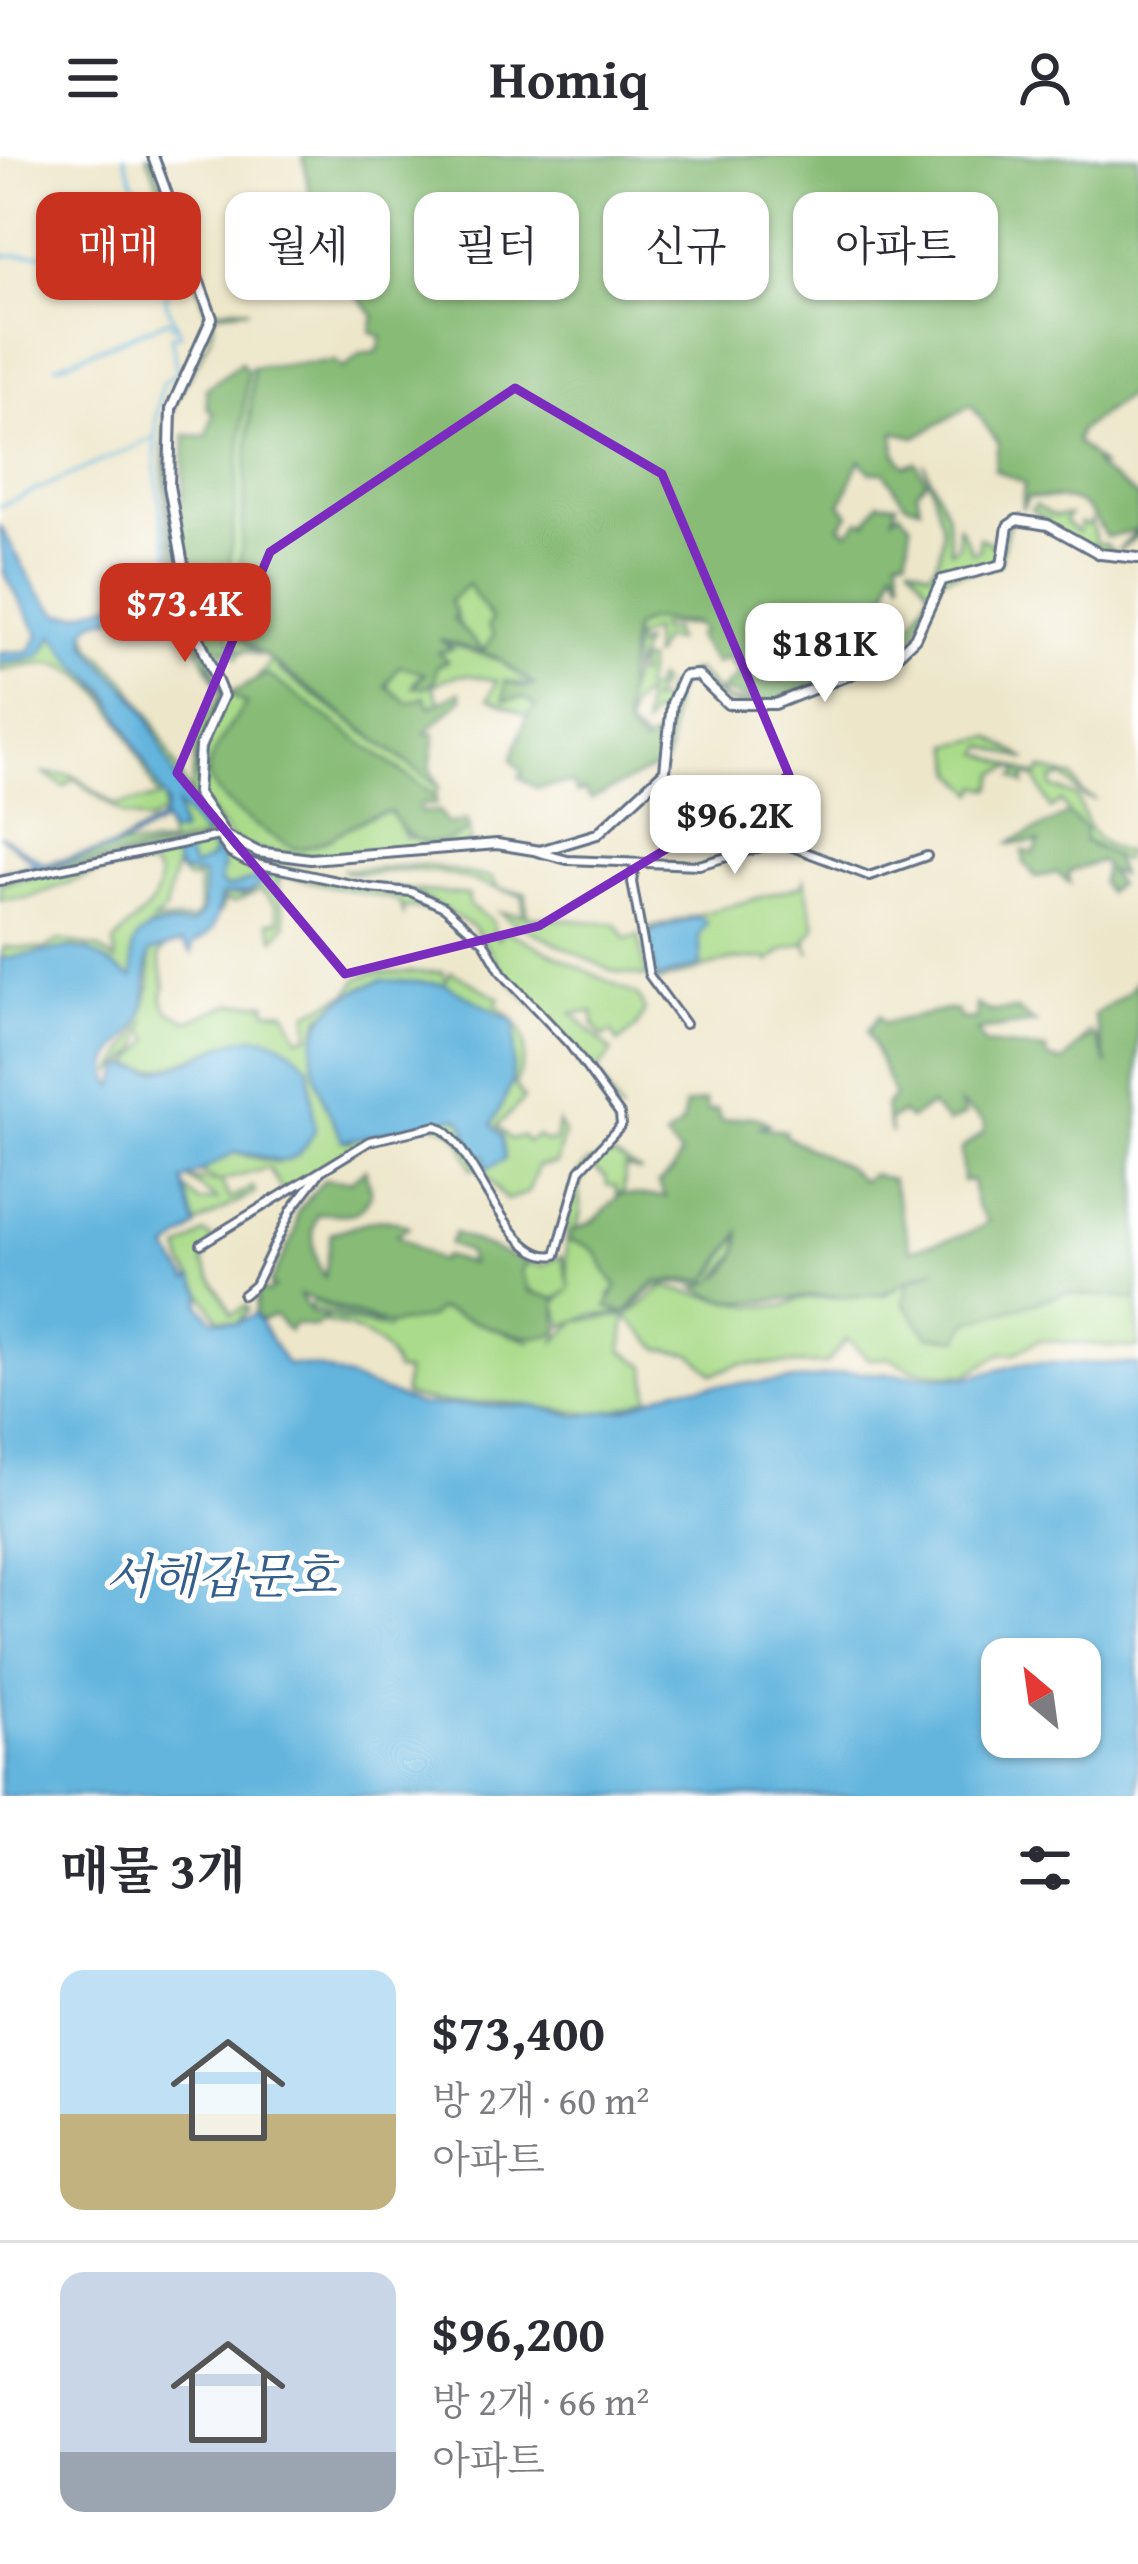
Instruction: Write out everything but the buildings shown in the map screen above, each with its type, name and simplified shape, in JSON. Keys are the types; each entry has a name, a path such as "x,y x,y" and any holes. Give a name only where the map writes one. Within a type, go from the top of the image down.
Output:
{"street":[{"path":"154,156 212,318 171,409 169,486 194,626 223,696 202,740 196,769 200,800 230,853 248,862 370,889 410,892 457,916 484,942 514,987 570,1045 621,1119 616,1132 580,1170 562,1247 551,1256 539,1253 493,1207 457,1139 443,1127 387,1134 200,1244"},
{"path":"533,851 585,841 658,780 668,760 672,703 684,676 698,675 728,704 770,706 896,656 915,638 942,580 1002,565 1008,526 1017,520 1065,532 1100,554 1138,558"},
{"path":"0,881 220,834 247,848 310,859 482,844 567,860 699,865 779,842 869,876 927,856"},
{"path":"635,865 632,882 649,975 685,1024"},
{"path":"242,1295 255,1285 292,1209 320,1173"}],"highlighted area":[{"path":"515,388 662,474 789,775 539,926 345,974 177,773 270,552"}],"green space":[{"path":"147,156 152,156 165,192 161,192"},
{"path":"303,156 1138,156 1138,388 1079,431 1076,441 1103,467 1095,463 1097,468 1138,497 1138,535 1118,551 1137,530 1106,537 1083,506 1066,499 1028,497 1022,509 1024,483 995,470 998,443 971,405 916,437 894,432 896,453 905,466 916,462 926,481 917,491 920,507 905,503 884,472 870,472 860,460 841,504 849,514 840,526 848,532 860,520 866,523 879,502 897,504 893,517 900,512 911,524 907,556 898,556 902,581 894,567 888,591 897,600 900,638 872,606 835,631 836,637 820,641 833,648 830,655 835,660 824,661 823,668 849,668 766,704 720,691 739,674 726,657 716,664 696,636 702,631 695,623 655,620 640,624 633,628 626,723 642,745 655,737 661,765 591,799 584,790 577,793 571,783 537,788 519,777 523,772 512,760 527,715 537,706 524,698 504,700 505,680 524,688 534,685 496,657 439,639 452,649 438,652 448,661 437,666 435,681 426,688 413,687 425,674 400,666 386,686 409,703 425,697 430,707 460,692 462,699 425,733 435,734 430,767 438,786 236,634 253,367 334,361 344,368 360,354 377,352 382,337 371,332 374,316 360,300 390,300 390,192 310,192","holes":["468,584 492,620 488,626 494,635 483,651 453,619 456,613 450,601"]},
{"path":"201,291 211,318 185,368 209,317"},
{"path":"249,309 214,313 210,338 205,350 179,395 170,426 176,400 209,338 212,311"},
{"path":"241,362 247,370 228,584 229,641 241,651 207,645 192,605 173,502 181,502 183,493 185,435 207,436 213,412 207,408 206,389"},
{"path":"253,367 236,634 260,656 244,649 237,658 225,651 213,666 225,692 239,690 229,694 246,704 208,769 217,791 242,815 296,849 391,812 406,838 444,840 469,829 471,844 309,857 257,850 232,839 203,802 197,777 203,740 227,695 224,693 201,641 184,581 169,495 168,463 175,527 206,645 239,651 229,641 228,584 247,370"},
{"path":"182,374 171,403 166,475 186,591 222,696 197,764 201,792 220,832 211,837 0,880 121,847 170,844 165,822 181,828 176,803 203,835 205,828 184,802 148,718 95,656 85,638 86,630 92,647 126,681 153,720 191,797 196,734 220,695 197,644 181,590 163,467 167,412"},
{"path":"924,463 946,512 951,550 958,546 958,524 973,553 979,550 979,538 1003,548 1000,564 942,577 907,644 786,698 899,640 901,646 930,590 909,563 930,572 941,545 940,519"},
{"path":"1035,505 1054,516 1069,515 1065,522 1078,532 1080,523 1087,526 1091,520 1096,544 1105,544 1115,553 1090,548 1030,520 1050,521 1031,510"},
{"path":"468,584 493,620 495,634 484,650 463,631 450,601"},
{"path":"655,617 699,625 660,625 660,631 672,630 675,641 662,639 653,658 652,631 636,638 637,648 644,641 633,674 639,675 639,660 647,661 644,689 652,690 657,679 661,683 650,702 660,699 665,715 665,690 685,674 674,698 668,756 655,777 665,757 664,718 653,714 644,726 645,694 630,707 628,728 644,740 641,745 627,729 622,712 632,674 633,628"},
{"path":"54,634 124,717 165,793 163,819 160,815 148,822 123,815 74,778 65,787 45,774 72,775 115,805 159,798 120,721 93,686 57,665 0,671 0,664 26,661 45,650"},
{"path":"439,640 498,660 534,686 512,682 537,706 536,711 527,715 489,698 497,681 471,676 456,676 433,686 440,703 429,707 425,698 410,704 389,691 389,675 400,666 425,673 414,682 419,685 435,681"},
{"path":"271,662 284,666 278,669 438,786 435,796 267,674 256,680"},
{"path":"697,671 727,701 766,704 785,698 769,704 752,705 733,704 723,700 697,672 687,673"},
{"path":"267,674 435,796 436,804 420,805 420,812 439,811 448,825 467,820 469,829 445,841 424,842 406,832 391,812 296,849 242,815 217,791 208,770 246,704 230,694"},
{"path":"991,737 1028,760 985,746 981,753 1038,776 1041,769 1073,777 1082,793 1096,800 1083,797 1064,777 1052,779 1052,787 1077,797 1093,833 1126,853 1123,861 1085,840 1061,801 1051,809 1035,778 1024,775 1025,784 1014,777 1020,772 1013,767 997,773 992,789 979,786 975,793 956,773 951,745"},
{"path":"1068,814 1085,828 1085,842 1113,856 1120,875 1108,871 1117,884 1107,892 1101,883 1105,866 1100,861 1068,872 1070,883 1057,873 1036,877 1024,863 1023,851 1034,853 1039,842 1007,844"},
{"path":"215,840 248,863 400,890 429,902 431,910 404,907 403,913 398,900 285,876 277,881 286,924 275,939 268,922 279,921 275,905 261,890 233,903 226,900 219,914 223,895 244,895 269,876 228,888 220,883 223,866 215,842 209,863 193,869 194,875 204,875 204,912 192,925 149,928 140,941 132,978 89,951 71,948 0,959 4,947 45,949 59,940 98,948 116,961 114,943 154,899 159,877 153,868 104,871 25,898 0,900 0,884","holes":["175,868 188,880 198,879 200,912 193,920 153,921 165,911"]},
{"path":"425,865 492,878 499,889 431,871 342,870"},
{"path":"804,879 815,927 806,940 810,953 805,943 783,950 769,962 766,958 731,960 658,982 650,975 646,929 801,886","holes":["699,917 705,925 699,936 701,965 657,978 648,932"]},
{"path":"369,886 468,895 470,906 492,921 497,939 506,931 638,996 645,1010 636,1028 618,1043 612,1032 603,1037 594,1025 593,1012 572,1013 612,1052 597,1071 622,1114 568,1039 512,983 473,927 411,890"},
{"path":"500,889 526,893 527,916 616,924 626,939 639,936 646,977 612,971 499,912 523,915 523,896"},
{"path":"167,945 159,956 167,1010 188,1021 231,1004 266,1003 266,1010 285,1011 299,1038 309,1035 308,1013 348,993 359,978 372,973 442,972 446,981 451,972 500,998 496,1005 514,1021 444,984 399,981 364,986 321,1016 315,1065 323,1098 338,1129 348,1142 369,1132 455,1117 463,1121 474,1153 500,1152 502,1136 491,1125 512,1083 515,1023 525,1051 515,1085 524,1099 498,1126 510,1139 523,1136 527,1142 537,1136 545,1142 555,1141 558,1123 564,1133 556,1164 538,1166 528,1193 506,1200 479,1167 472,1169 453,1132 431,1124 410,1125 363,1143 283,1193 269,1168 221,1181 230,1199 253,1187 255,1192 196,1225 183,1186 199,1202 217,1200 189,1179 219,1182 195,1170 234,1153 278,1163 297,1155 228,1044 167,1067 130,1064 151,1040 144,1030 146,1019 139,1051 113,1073 138,1031 150,987 150,952"},
{"path":"1138,978 1138,1300 1066,1293 967,1323 959,1339 928,1336 904,1303 909,1280 872,1295 756,1302 727,1299 696,1288 729,1268 738,1252 740,1232 709,1279 655,1282 625,1313 607,1307 617,1286 596,1252 570,1241 572,1231 594,1221 621,1194 666,1197 658,1183 673,1171 680,1155 665,1138 682,1125 685,1105 705,1101 707,1111 717,1109 722,1121 763,1120 769,1124 758,1127 785,1131 785,1136 847,1167 862,1181 871,1174 892,1180 911,1250 972,1232 988,1221 976,1205 972,1180 963,1181 961,1149 984,1132 984,1121 960,1104 965,1115 948,1123 930,1105 910,1119 901,1113 889,1121 891,1134 885,1106 894,1096 868,1031 879,1016 884,1023 948,1010 957,1011 961,1020 977,1019 976,1004 989,1011 1017,1010 1035,1023 977,1031 984,1044 1046,1050 1047,1058 1064,1062 1091,1031 1078,1046 1095,1035 1108,1066 1094,1015 1129,992"},
{"path":"614,1156 642,1172 625,1167 624,1190 617,1196 616,1186 607,1185 606,1177 589,1165 578,1188 581,1213 571,1241 602,1257 617,1287 609,1295 625,1312 655,1282 715,1273 740,1232 738,1252 715,1281 663,1285 626,1312 579,1320 629,1315 664,1287 753,1306 784,1306 799,1299 885,1295 909,1280 905,1303 967,1323 1066,1293 1138,1300 1138,1348 1039,1340 1014,1354 1002,1353 969,1374 948,1375 913,1370 890,1358 868,1359 847,1339 826,1364 739,1364 713,1374 692,1354 660,1349 626,1316 622,1350 646,1366 649,1397 612,1410 581,1412 411,1397 404,1394 406,1372 396,1371 376,1342 320,1322 327,1317 389,1329 309,1308 314,1300 379,1324 439,1309 531,1342 482,1321 517,1334 560,1328 556,1341 577,1321 563,1326 555,1303 569,1290 556,1299 537,1295 521,1270 528,1263 542,1266 562,1256 570,1288 566,1242 574,1187 588,1163"},
{"path":"365,1169 371,1194 366,1203 355,1213 318,1214 315,1221 315,1254 325,1277 331,1233 371,1221 399,1222 409,1227 396,1235 439,1261 445,1256 470,1264 467,1252 449,1244 454,1233 528,1263 521,1270 529,1291 556,1299 558,1332 515,1335 439,1309 428,1318 390,1325 300,1295 311,1313 327,1317 315,1327 294,1324 289,1331 275,1316 261,1320 255,1314 259,1288 267,1293 276,1286 271,1289 270,1283 295,1233 298,1211 324,1180 351,1181"},
{"path":"204,1233 213,1238 203,1263 232,1314 246,1306 248,1310 237,1323 218,1318 184,1265 180,1250"}],"water":[{"path":"0,525 36,589 59,614 78,614 124,599 123,559 129,559 143,612 95,621 86,630 86,643 142,708 188,804 209,832 203,835 177,805 181,833 170,833 165,822 113,850 0,877 0,872 36,864 0,835 44,863 112,848 163,819 167,804 106,690 77,666 54,635 39,657 0,664 0,653 29,651 39,635 4,573"},
{"name":"서해갑문호","path":"215,842 223,866 220,883 227,888 274,873 250,892 222,895 213,928 193,944 192,954 182,943 150,952 140,1020 109,1066 114,1087 124,1066 161,1070 253,1037 290,1048 309,1067 315,1130 297,1155 279,1160 234,1153 183,1181 196,1227 168,1250 188,1280 193,1278 202,1293 200,1305 212,1319 237,1323 255,1314 286,1364 318,1367 420,1405 534,1406 577,1416 625,1409 677,1388 812,1379 847,1372 967,1378 1025,1363 1138,1364 1138,1796 0,1796 0,959 71,948 89,951 132,978 136,939 152,929 192,925 203,912 204,875 180,872 174,859 179,851 186,851 193,868 213,857 210,844"},
{"path":"699,917 707,922 699,936 701,965 657,979 647,932"},
{"path":"382,980 444,984 515,1022 512,1083 492,1125 502,1136 505,1159 485,1170 485,1155 476,1156 463,1121 456,1117 343,1141 320,1090 313,1046 331,1009"}],"waterway":[{"path":"124,156 150,228 165,240 166,303 176,324 171,326"},
{"path":"0,256 36,254"},
{"path":"56,366 170,320"},
{"path":"176,324 180,335 171,335 177,373 163,382 155,462 178,595"},
{"path":"0,506 156,437"}]}
